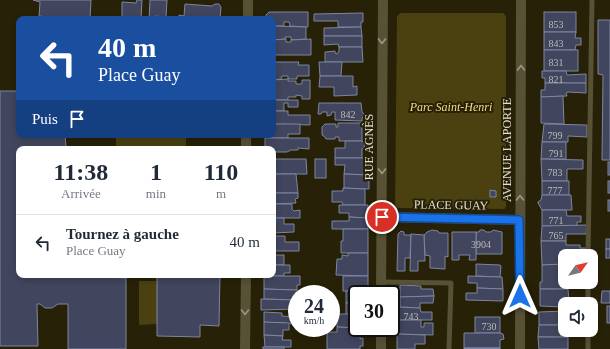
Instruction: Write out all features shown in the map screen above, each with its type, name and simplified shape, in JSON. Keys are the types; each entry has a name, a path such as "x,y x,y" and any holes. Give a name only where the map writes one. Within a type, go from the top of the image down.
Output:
{"street":[{"path":"248,0 248,16"},
{"name":"RUE AGNÈS","path":"381,282 383,0"},
{"name":"AVENUE LAPORTE","path":"520,349 519,220 521,0"},
{"name":"PLACE GUAY","path":"382,217 519,220"},
{"path":"245,349 246,278"},
{"path":"381,337 381,349"}],"lane":[{"path":"588,249 592,0"},
{"path":"381,282 451,283 449,349"},
{"path":"588,337 588,349"}],"green space":[{"name":"Parc Saint-Henri","path":"401,13 503,13 506,16 505,209 398,208 395,206 397,16"},
{"path":"116,138 186,138 186,146 116,146"},
{"path":"139,281 157,281 157,324 139,325"}],"building":[{"path":"33,0 91,0 90,16 39,16 40,2"},
{"path":"137,0 142,0 141,16 122,16 122,2 136,3"},
{"path":"150,0 167,0 166,16 149,16"},
{"path":"185,4 212,6 219,4 221,7 220,16 184,16"},
{"path":"269,12 308,12 308,27 290,26 289,22 284,22 284,26 276,26 276,16 266,15"},
{"path":"544,12 576,12 576,32 544,32"},
{"path":"363,13 363,22 361,22 361,27 338,27 338,21 314,21 314,14"},
{"path":"598,20 610,20 610,160 602,160 603,75 598,74"},
{"path":"276,26 306,27 306,39 291,40 291,37 285,37 286,39 276,40"},
{"path":"361,27 362,36 324,36 324,28"},
{"path":"544,32 576,32 575,38 581,38 581,45 576,45 575,50 544,50"},
{"path":"324,36 362,36 362,47 339,47 338,44 324,45"},
{"path":"286,39 286,42 291,42 291,40 311,39 311,55 276,55 276,40"},
{"path":"339,47 362,47 363,62 325,62 325,52 335,51 337,54"},
{"path":"544,50 578,50 578,71 544,71"},
{"path":"276,62 299,62 298,65 309,65 309,76 297,76 297,79 288,79 288,76 282,76 281,79 276,80"},
{"path":"319,62 342,62 341,76 320,76"},
{"path":"542,71 566,71 567,75 586,74 586,83 545,83 545,78 542,78"},
{"path":"320,76 353,76 353,87 357,86 357,95 334,96 334,87 319,87"},
{"path":"288,79 288,81 296,81 296,84 302,84 302,80 310,80 310,99 302,99 302,96 296,95 296,97 288,97 288,100 276,100 276,80"},
{"path":"545,83 586,83 586,93 568,92 566,93 567,96 541,97 541,90 545,90"},
{"path":"0,91 16,91 16,138 65,138 66,146 16,146 16,278 126,278 126,349 68,349 68,304 58,304 52,308 45,308 40,304 37,304 38,346 0,346"},
{"path":"563,96 564,124 541,123 541,97"},
{"path":"276,100 298,100 298,107 288,107 288,103 284,103 284,111 276,111"},
{"path":"319,103 361,103 364,116 362,121 335,120 335,112 332,112 331,115 327,116 327,112 318,114"},
{"path":"276,111 288,111 288,115 310,115 310,125 276,124"},
{"path":"338,123 362,123 362,141 339,141 339,137 335,137 335,139 326,139 322,135 322,127 325,124 336,124 336,127 338,127"},
{"path":"276,124 300,124 300,134 288,134 288,138 276,138"},
{"path":"544,124 587,125 587,137 568,136 568,142 542,142"},
{"path":"265,138 309,138 309,149 298,148 298,150 291,150 287,152 276,152 276,146 265,146"},
{"path":"345,141 362,141 365,144 364,148 362,149 362,158 335,158 335,148 345,148"},
{"path":"542,142 566,142 566,159 541,159"},
{"path":"335,158 370,158 369,175 344,174 345,165 335,165"},
{"path":"276,159 306,159 307,174 276,174"},
{"path":"315,159 326,159 326,178 315,178"},
{"path":"541,159 583,160 583,169 567,169 567,181 542,181"},
{"path":"608,162 610,162 610,175 608,175"},
{"path":"276,174 296,174 298,193 276,193"},
{"path":"344,174 369,175 369,189 344,188"},
{"path":"542,181 569,181 569,195 542,195"},
{"path":"608,181 610,181 610,193 608,193"},
{"path":"343,188 365,189 365,205 343,205 342,202 332,202 332,191 343,191"},
{"path":"490,190 496,191 496,197 490,197"},
{"path":"276,193 298,193 298,198 295,199 296,203 276,204"},
{"path":"542,195 571,195 572,210 542,210 538,202 541,200"},
{"path":"608,200 610,200 610,211 608,211"},
{"path":"276,204 292,204 292,209 294,211 300,210 300,218 276,218"},
{"path":"339,205 368,205 368,218 349,217 349,213 339,213"},
{"path":"542,210 566,210 567,216 581,216 581,222 577,222 577,226 542,226"},
{"path":"349,217 368,218 368,229 332,229 332,221 349,221"},
{"path":"276,218 284,218 284,224 294,224 294,232 276,233"},
{"path":"587,225 586,234 566,234 566,241 541,241 542,226"},
{"path":"343,229 368,229 368,253 341,253"},
{"path":"432,230 438,231 439,233 448,233 448,257 445,256 445,269 430,268 430,256 425,255 424,235"},
{"path":"480,230 484,230 486,232 491,232 493,230 502,232 502,254 476,254 476,232 479,232"},
{"path":"401,231 404,232 404,235 411,235 410,258 405,258 405,271 397,271 398,234"},
{"path":"452,232 476,232 476,260 469,260 470,255 459,255 459,260 452,260"},
{"path":"411,234 424,235 425,261 418,261 418,271 410,271"},
{"path":"276,236 285,236 285,242 299,242 299,251 276,251"},
{"path":"606,239 610,239 610,249 606,249"},
{"path":"541,241 566,241 566,245 580,245 580,248 587,248 558,249 558,264 542,265"},
{"path":"606,249 610,249 610,258 606,258"},
{"path":"348,253 368,253 368,276 336,275 337,259 342,259 342,255 348,256"},
{"path":"276,255 284,255 284,265 276,265"},
{"path":"476,264 500,265 500,277 476,276"},
{"path":"558,264 558,289 540,289 540,282 542,282 542,265"},
{"path":"276,265 290,265 290,273 284,273 284,276 276,276"},
{"path":"276,276 300,276 300,285 288,285 288,290 264,289 264,278 276,278"},
{"path":"343,276 368,276 368,285 348,285 348,291 343,291"},
{"path":"468,276 502,277 503,289 477,288 477,283 468,283"},
{"path":"157,278 220,278 219,326 200,325 200,337 157,336"},
{"path":"400,285 421,286 421,289 433,289 434,296 400,297"},
{"path":"477,288 503,289 503,301 466,300 466,293 477,293"},
{"path":"264,289 288,290 288,300 264,299"},
{"path":"540,289 568,289 569,297 558,297 558,307 540,306"},
{"path":"346,291 348,291 348,303 346,303"},
{"path":"602,291 610,291 610,303 601,303"},
{"path":"434,296 433,303 420,303 420,308 400,307 400,297"},
{"path":"261,299 288,300 288,309 261,310"},
{"path":"346,303 348,303 348,314 346,314"},
{"path":"607,306 610,306 610,323 607,323"},
{"path":"400,307 420,308 421,312 432,312 432,320 400,320"},
{"path":"558,311 558,325 539,325 539,312"},
{"path":"264,312 282,313 282,316 288,316 288,323 264,322"},
{"path":"340,314 348,314 348,328 340,327"},
{"path":"475,317 500,317 500,333 475,333"},
{"path":"400,320 421,320 421,327 424,327 424,323 433,323 433,335 400,334"},
{"path":"264,322 288,323 288,330 283,330 283,336 264,335"},
{"path":"539,325 558,325 558,337 538,337"},
{"path":"340,327 348,327 348,337 363,338 363,346 360,346 360,349 327,349 327,337 340,337"},
{"path":"464,333 500,333 503,334 504,339 500,340 500,348 464,348"},
{"path":"400,334 425,335 425,344 415,344 415,349 397,349 397,337 400,337"},
{"path":"264,335 283,336 282,340 291,340 291,347 265,347"},
{"path":"538,337 568,337 568,349 539,349"},
{"path":"263,347 284,347 284,349 263,349"},
{"path":"500,348 500,349 464,349"}],"route":[{"path":"382,217 519,220 520,296"}]}
